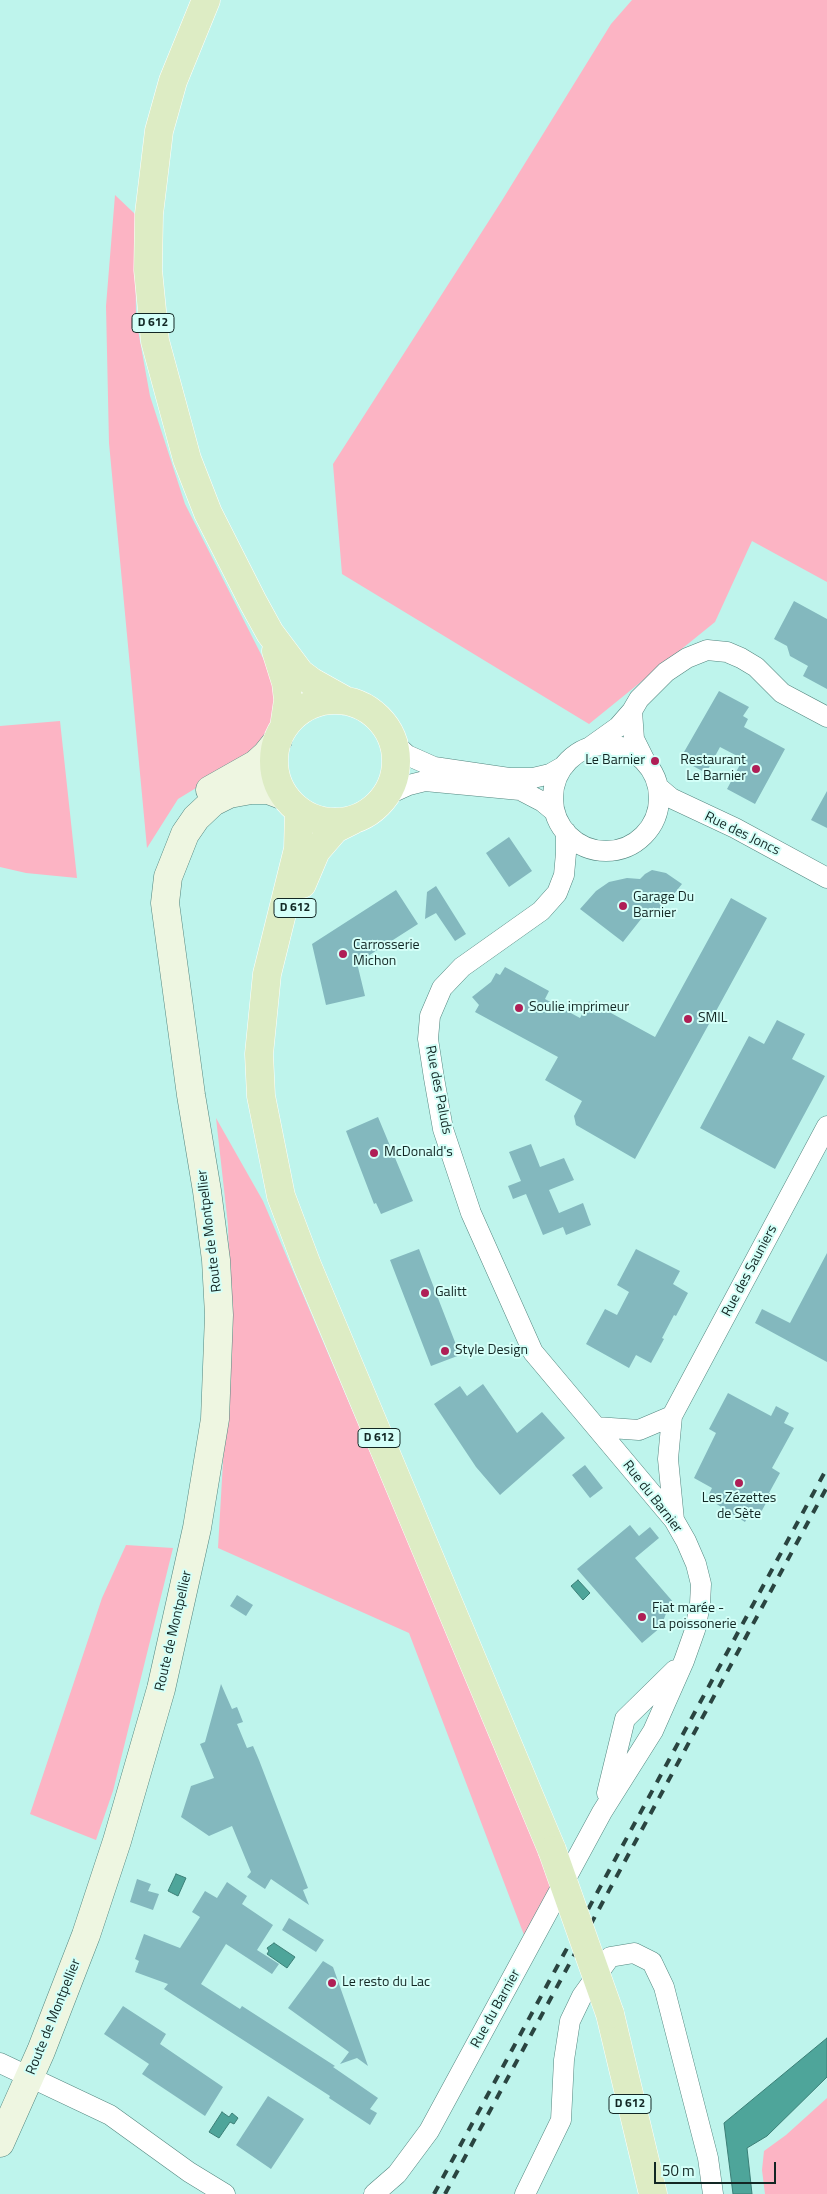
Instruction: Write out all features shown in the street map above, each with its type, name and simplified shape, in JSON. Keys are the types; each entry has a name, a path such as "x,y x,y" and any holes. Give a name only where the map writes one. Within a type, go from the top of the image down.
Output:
{"main road":[{"name":"D 612","path":"206,0 173,81 159,131 149,214 148,270 155,341 187,459 208,513 270,633 281,663 288,700 281,733"},
{"name":"D 612","path":"270,633 300,673 346,701"},
{"path":"334,700 346,701 364,707 380,719 394,743 396,770 387,795 372,810 353,820 331,823 320,821 268,790 251,790 229,794 213,802 196,818 185,834 168,877 165,903 191,1095 155,934 151,903 154,874 162,848 185,811 198,798 256,764 266,755 297,714 312,705 334,700"},
{"path":"281,733 274,763 275,775 292,804"},
{"name":"D 612","path":"292,804 298,849 267,974 259,1054 261,1096 281,1196 307,1265 552,1850 610,2014 653,2194"},
{"name":"D 612","path":"263,1013 307,869 316,851 335,829 353,820"},
{"name":"Route de Montpellier","path":"0,2143 30,2076 86,1936 117,1841 161,1690 197,1528 215,1419 219,1316 216,1260 191,1095"}],"street":[{"path":"394,743 407,755 434,767 509,778 533,778 550,774 618,727 632,711 639,699 666,672 692,655 707,650 726,652 741,658 756,667 782,693 827,717"},
{"path":"387,795 409,785 425,781 520,790 543,802 555,812 566,832 575,840 598,850 611,850 635,842 652,824 658,806 658,787 653,773 634,739 632,711"},
{"path":"590,747 614,745 636,754 645,761"},
{"path":"555,812 554,788 564,766"},
{"name":"Rue des Joncs","path":"658,787 671,798 735,828 827,878"},
{"name":"Rue des Paluds","path":"557,1382 534,1352 471,1213 443,1129 428,1039 430,1016 442,988 462,967 541,911 557,893 564,875 566,832"},
{"name":"Rue des Sauniers","path":"674,1520 668,1459 672,1416 827,1126"},
{"name":"Rue du Barnier","path":"374,2194 397,2174 429,2131 602,1812 653,1730 684,1661 695,1630 700,1604 701,1584 686,1541 674,1520 557,1382"},
{"path":"596,1427 639,1430 672,1416"},
{"name":"Rue du Barnier","path":"602,1812 625,1719 684,1661"},
{"path":"641,1703 659,1715"},
{"path":"524,2194 561,2120 564,2060 570,2021 582,1996 610,1957 634,1953 652,1962 664,1988 708,2158 713,2194"},
{"path":"0,2063 110,2115 189,2172 225,2194"}],"shaded area":[{"path":"632,0 827,0 827,582 752,541 715,622 589,724 342,574 333,464 501,202 611,24"},
{"path":"115,195 135,214 136,319 150,396 185,504 274,680 275,720 260,749 178,799 147,848 109,443 106,306"},
{"path":"60,721 77,878 26,873 0,867 0,726"},
{"path":"216,1118 263,1201 555,1886 524,1935 409,1633 218,1548 231,1324 228,1225"},
{"path":"126,1545 173,1548 113,1791 96,1840 30,1814 102,1598"},
{"path":"578,1580 590,1593 583,1600 571,1586"},
{"path":"176,1874 186,1878 178,1896 168,1891"},
{"path":"274,1943 295,1957 287,1968 267,1954 269,1951 267,1948"},
{"path":"827,2038 827,2077 767,2136 747,2148 752,2194 733,2194 724,2123"},
{"path":"827,2098 827,2194 765,2194 762,2170 764,2151 786,2135"},
{"path":"222,2112 229,2117 232,2113 238,2118 234,2124 230,2122 219,2138 209,2132"}],"building":[{"path":"794,601 827,619 827,689 803,676 808,666 790,656 787,646 774,639"},
{"path":"719,691 749,707 743,716 748,719 744,727 785,749 755,804 727,789 743,759 720,747 706,773 680,759"},
{"path":"827,791 827,828 811,820"},
{"path":"509,837 532,871 509,887 486,853"},
{"name":"Garage Du Barnier","path":"652,870 666,873 682,884 657,915 649,909 623,942 580,909 596,891 609,882 627,878 640,879"},
{"path":"436,886 466,934 455,941 436,913 425,919 427,892"},
{"name":"Carrosserie Michon","path":"396,890 418,924 357,963 365,996 326,1005 312,944"},
{"name":"SMIL","path":"731,898 767,918 635,1159 576,1125 574,1116 582,1101 545,1080 558,1057 475,1012 479,1005 472,997 491,982 496,973 500,975 505,967 549,991 545,999 580,1018 589,1001 655,1037"},
{"path":"777,1020 805,1034 792,1059 825,1076 775,1169 700,1128 749,1036 764,1044"},
{"name":"McDonald's","path":"378,1117 413,1201 381,1214 376,1203 374,1204 346,1131"},
{"path":"531,1144 540,1167 564,1158 574,1180 549,1190 559,1213 583,1203 591,1225 566,1235 563,1227 543,1235 526,1194 513,1199 508,1186 521,1181 509,1152"},
{"path":"419,1249 460,1355 431,1366 390,1260"},
{"path":"636,1249 680,1271 673,1284 688,1293 676,1316 674,1315 651,1363 636,1355 629,1368 586,1344 605,1309 617,1315 629,1292 617,1285"},
{"path":"827,1253 827,1362 755,1323 762,1309 790,1323"},
{"path":"483,1384 517,1433 542,1412 565,1438 500,1495 476,1467 434,1404 460,1386 467,1396"},
{"path":"728,1393 771,1416 776,1406 789,1413 784,1423 794,1428 772,1468 780,1473 769,1493 771,1494 760,1514 751,1510 745,1522 707,1498 712,1488 694,1478 716,1433 709,1429"},
{"path":"585,1465 603,1488 590,1498 572,1475"},
{"path":"630,1525 639,1536 650,1527 659,1538 635,1558 674,1603 668,1608 661,1627 642,1643 577,1569"},
{"path":"237,1595 253,1605 246,1616 230,1606"},
{"path":"221,1684 232,1709 237,1707 243,1722 237,1724 247,1748 253,1746 259,1760 308,1888 303,1890 309,1905 271,1879 265,1889 247,1877 251,1872 232,1826 209,1836 181,1817 191,1786 214,1778 200,1744 205,1742"},
{"path":"137,1879 151,1884 148,1891 159,1894 153,1910 130,1902"},
{"path":"227,1882 247,1896 242,1904 273,1925 257,1950 279,1964 272,1974 226,1944 201,1984 240,2009 242,2006 335,2066 333,2067 378,2098 370,2109 377,2113 370,2125 329,2098 330,2096 164,1989 168,1984 135,1972 139,1961 135,1959 144,1934 180,1948 200,1917 192,1912 205,1891 217,1898"},
{"path":"289,1918 324,1940 316,1952 282,1930"},
{"path":"323,1961 333,1967 368,2066 357,2058 340,2064 349,2052 288,2008"},
{"path":"123,2006 166,2034 160,2044 223,2087 205,2116 142,2074 149,2064 104,2034"},
{"path":"268,2096 304,2119 271,2169 236,2145"}],"railway":[{"path":"434,2194 827,1468"},
{"path":"445,2194 827,1487"}],"place":[{"name":"Le Barnier","path":"655,761"},
{"name":"Restaurant Le Barnier","path":"756,769"},
{"name":"Garage Du Barnier","path":"623,906"},
{"name":"Carrosserie Michon","path":"343,954"},
{"name":"Soulie imprimeur","path":"519,1008"},
{"name":"SMIL","path":"688,1019"},
{"name":"McDonald's","path":"374,1153"},
{"name":"Galitt","path":"425,1293"},
{"name":"Style Design","path":"445,1351"},
{"name":"Les Zézettes de Sète","path":"739,1483"},
{"name":"Fiat marée - La poissonerie","path":"642,1617"},
{"name":"Le resto du Lac","path":"332,1983"}]}
